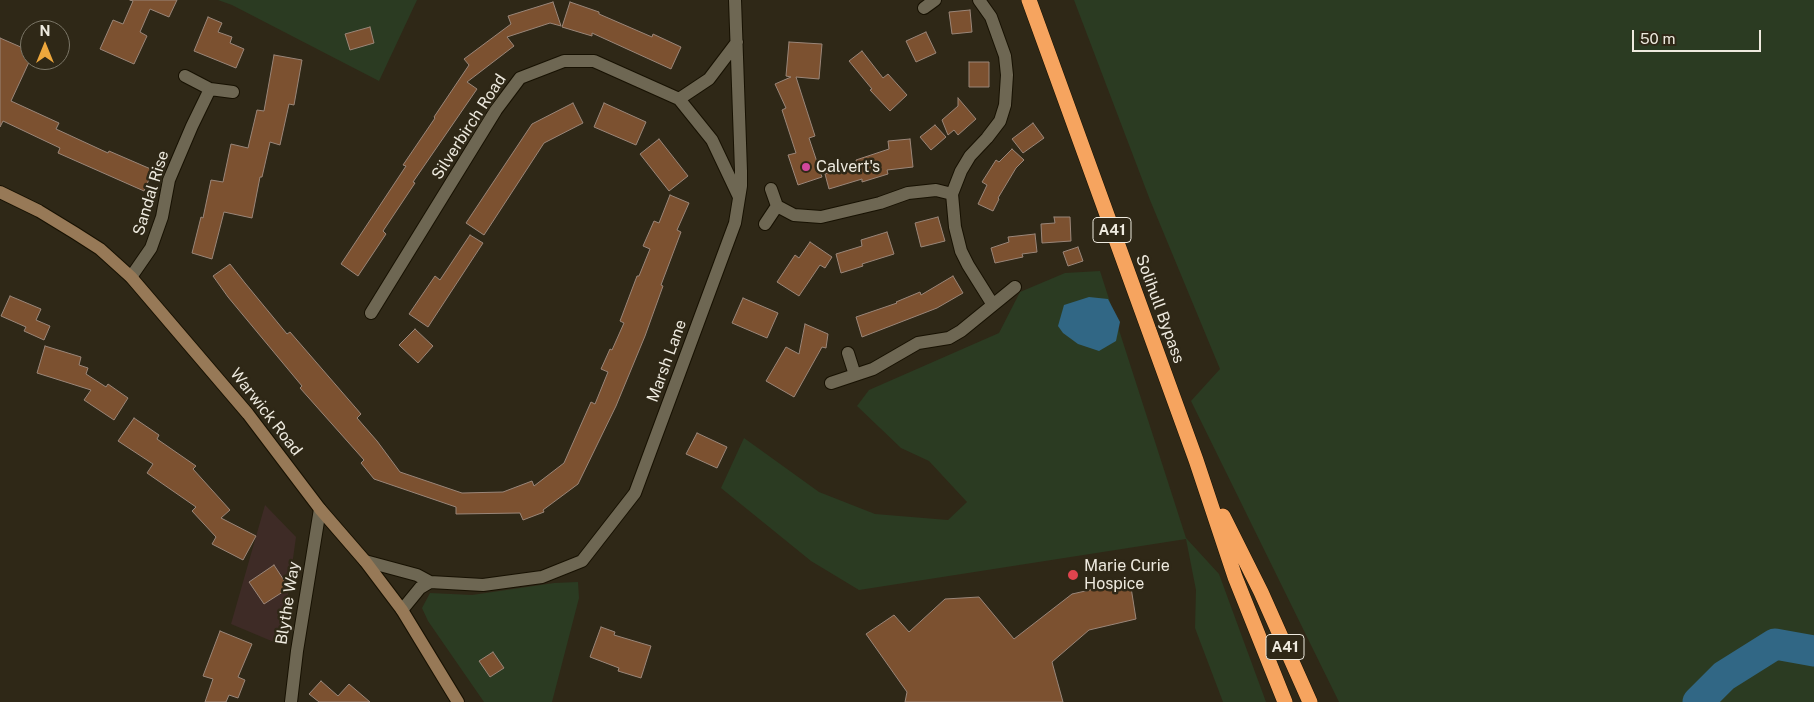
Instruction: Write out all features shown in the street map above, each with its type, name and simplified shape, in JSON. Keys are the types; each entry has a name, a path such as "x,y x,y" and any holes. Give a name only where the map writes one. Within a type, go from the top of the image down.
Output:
{"highway":[{"name":"Solihull Bypass","path":"1029,0 1196,460 1235,577 1285,702"},
{"name":"Solihull Bypass","path":"1196,460 1261,592 1310,702"}],"main road":[{"name":"Warwick Road","path":"0,192 40,211 100,249 131,277 242,407 320,509 365,561 402,610 458,702"}],"street":[{"name":"Marsh Lane","path":"365,561 417,575 430,582 483,585 542,577 582,561 635,493 735,223 741,171 735,0"},
{"path":"924,8 935,0"},
{"path":"979,0 992,17 1005,56 1005,105 1000,121 970,156 952,194 955,227 961,250 993,305"},
{"path":"679,100 709,79 737,42"},
{"name":"Silverbirch Road","path":"371,313 496,110 520,78 564,61 594,62 679,100 712,140 739,197"},
{"path":"185,76 210,90 233,92"},
{"name":"Sandal Rise","path":"131,277 151,248 162,217 169,180 210,90"},
{"path":"771,190 777,206 794,215 821,217 880,203 908,193 936,190 952,194"},
{"path":"766,224 777,206"},
{"path":"831,383 873,369 918,343 949,338 961,331 1015,287"},
{"path":"848,353 856,375"},
{"name":"Blythe Way","path":"291,702 299,633 320,509"},
{"path":"402,610 420,588 430,582"}],"shaded area":[{"path":"265,505 296,537 281,645 231,624"}],"green space":[{"path":"218,0 417,0 379,81 232,5"},
{"path":"1074,0 1814,0 1814,702 1339,702 1191,401 1220,369 1150,200"},
{"path":"1100,271 1186,538 1219,574 1266,702 1223,702 1195,628 1196,590 1186,539 859,590 811,561 721,488 744,438 819,492 875,514 948,520 967,502 929,461 901,448 857,406 869,390 999,333 1020,292 1065,273"},
{"path":"578,582 579,598 552,702 484,702 428,621 422,608 430,593 472,595 554,583"}],"water":[{"path":"1089,297 1108,299 1120,322 1116,341 1099,351 1078,344 1063,333 1058,326 1064,305"}],"building":[{"path":"130,0 177,0 169,17 150,9 140,32 147,36 134,64 100,49 113,20 123,24 133,1"},
{"path":"553,2 561,26 550,23 507,37 514,46 467,82 477,89 413,182 415,183 383,231 386,234 358,276 341,264 406,166 403,165 469,65 464,59 511,24 508,16"},
{"path":"570,2 599,12 599,14 652,37 653,34 681,47 671,69 592,33 592,36 562,27"},
{"path":"970,10 972,32 952,34 949,12"},
{"path":"208,17 222,23 218,32 232,37 230,43 244,49 236,68 194,51"},
{"path":"370,27 374,43 350,50 345,34"},
{"path":"926,32 936,53 916,62 906,41"},
{"path":"0,38 20,47 20,70 25,70 11,101 59,123 56,129 108,153 109,151 153,170 144,191 58,153 60,148 3,121 0,127"},
{"path":"789,42 822,44 819,79 796,77 815,136 809,138 822,177 798,185 788,155 796,153 782,110 786,108 775,84 791,77 786,76"},
{"path":"862,51 883,78 888,74 907,95 890,111 870,90 872,89 849,61"},
{"path":"274,55 302,60 294,105 289,104 280,145 270,142 262,177 260,177 252,218 224,212 212,259 192,253 201,217 203,218 211,180 223,182 231,144 248,148 257,110 264,111"},
{"path":"969,62 989,62 989,87 969,87"},
{"path":"958,98 976,119 958,135 954,130 948,135 942,120 958,106"},
{"path":"573,103 583,123 544,143 484,235 466,223 532,124"},
{"path":"604,103 646,122 636,145 594,127"},
{"path":"1033,123 1044,138 1023,153 1012,139"},
{"path":"935,125 946,137 931,150 920,137"},
{"path":"659,139 688,176 669,191 640,154"},
{"path":"910,139 913,167 887,170 888,174 862,182 862,179 829,189 825,174 857,164 856,160 889,149 888,141"},
{"path":"1012,149 1024,160 1016,168 998,198 993,211 978,204 987,185 982,182 996,160 999,162"},
{"path":"670,195 689,203 677,230 681,232 661,285 663,286 616,406 578,484 543,510 544,512 523,520 520,513 456,514 456,507 374,479 361,463 364,460 300,388 302,386 228,297 213,276 230,264 287,334 290,332 361,414 357,418 400,472 462,493 503,492 532,481 534,486 564,463 591,402 595,404 608,372 601,369 624,323 620,321 637,276 639,276 650,249 643,246 654,221 659,223"},
{"path":"938,217 945,241 921,247 915,223"},
{"path":"1054,217 1070,217 1071,241 1042,243 1041,224 1055,223"},
{"path":"887,232 894,254 841,273 836,254 862,246 861,240"},
{"path":"1035,234 1037,252 1022,254 1023,257 995,263 991,248 1009,242 1008,237"},
{"path":"470,235 483,243 428,327 409,314 435,276 440,280"},
{"path":"810,242 832,257 825,268 820,265 799,296 777,282 795,255 799,258"},
{"path":"1078,247 1083,261 1068,266 1063,252"},
{"path":"953,276 963,293 937,308 862,337 856,317 897,303 920,292 921,295"},
{"path":"10,296 41,309 36,320 50,326 44,340 24,331 26,327 1,316"},
{"path":"743,298 778,313 767,338 732,323"},
{"path":"805,324 828,334 826,348 822,347 794,397 766,381 786,347 799,354"},
{"path":"415,329 433,346 418,363 399,345"},
{"path":"45,346 81,357 79,365 88,368 86,374 106,387 108,384 128,398 114,420 84,400 91,390 37,373"},
{"path":"134,418 159,435 157,439 196,466 193,469 230,510 221,518 256,536 243,560 212,544 216,537 192,511 196,507 147,473 153,464 118,441"},
{"path":"697,433 727,447 717,468 686,454"},
{"path":"274,565 289,588 264,604 249,582"},
{"path":"1130,581 1136,619 1089,630 1052,662 1063,702 905,702 907,692 866,634 894,615 909,632 945,599 979,597 1014,639 1072,594"},
{"path":"601,627 615,632 614,635 651,646 641,678 618,671 619,668 590,657"},
{"path":"220,631 252,644 238,677 245,680 238,698 229,695 226,702 205,702 213,679 203,676"},
{"path":"493,652 504,668 490,677 479,661"},
{"path":"321,681 338,696 349,684 370,702 319,702 309,694"}],"waterway":[{"path":"1698,702 1724,676 1775,644 1814,651"}],"place":[{"name":"Calvert's","path":"806,167"},
{"name":"Marie Curie Hospice","path":"1073,575"}]}
